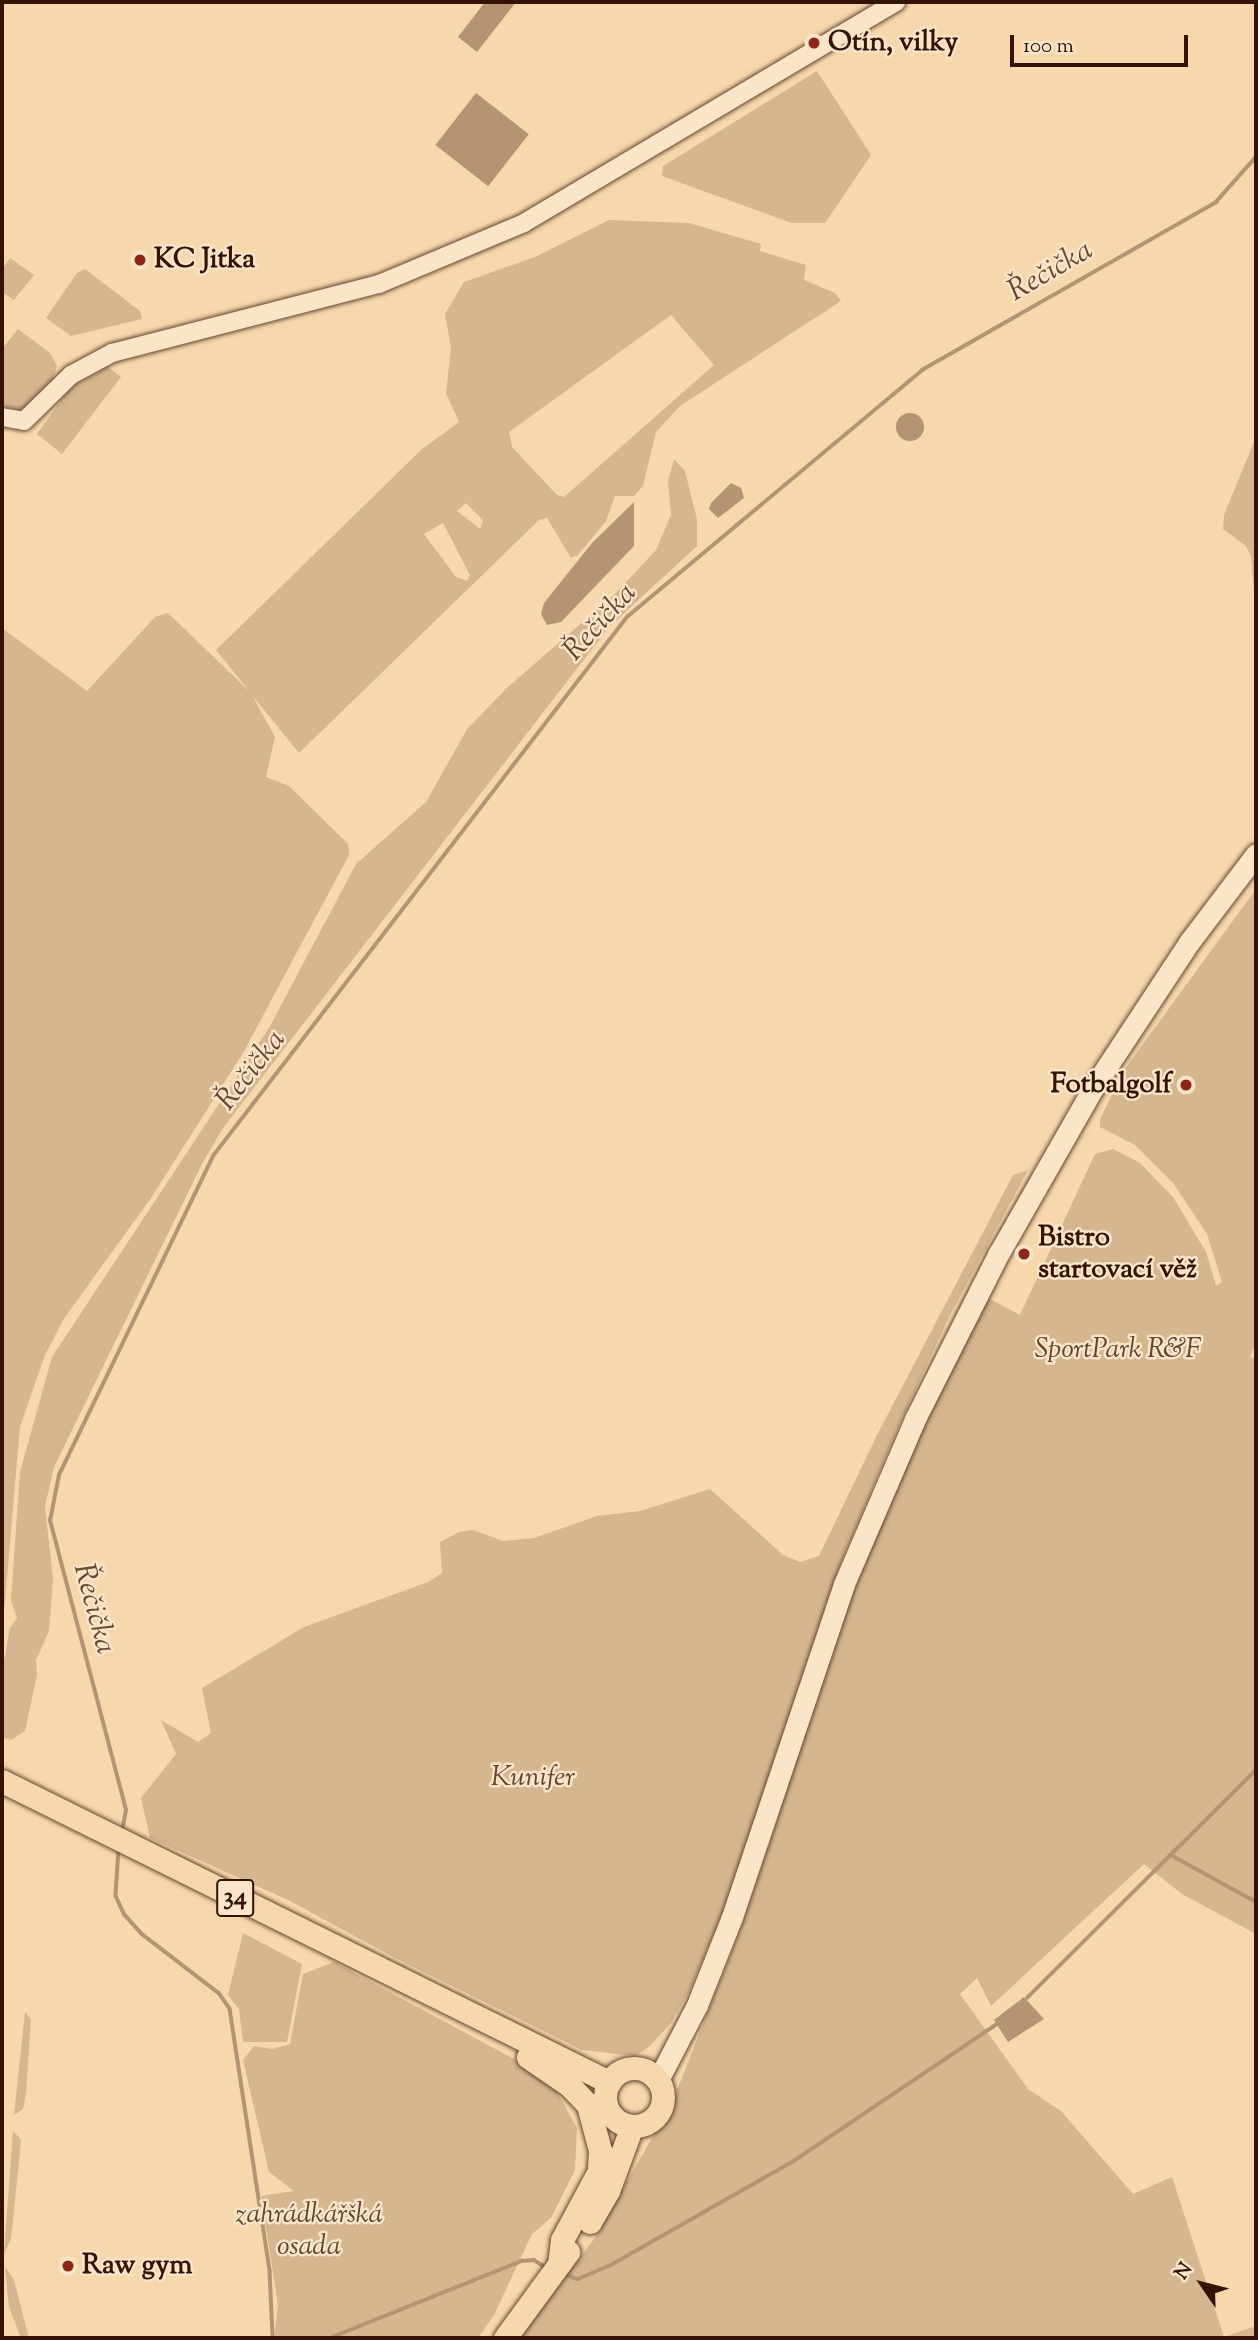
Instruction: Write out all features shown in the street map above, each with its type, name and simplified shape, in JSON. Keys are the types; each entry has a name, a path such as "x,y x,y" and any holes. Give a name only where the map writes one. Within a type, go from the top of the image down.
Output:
{"main road":[{"path":"658,2080 697,2005 732,1917 844,1584 915,1419 999,1253 1093,1088 1190,941 1256,853"},
{"name":"34","path":"2,1781 609,2082"},
{"name":"34","path":"472,2016 569,2085 593,2116 600,2150 599,2171 562,2241 559,2264"},
{"path":"633,2068 647,2070 658,2080 663,2095 659,2111 648,2122 632,2126 611,2114 605,2098 609,2082 633,2068"},
{"name":"34","path":"505,2338 608,2191 632,2126"}],"street":[{"path":"2,417 24,421 71,375 112,353 379,284 524,223 896,2"}],"green space":[{"path":"817,71 871,155 825,223 792,223 662,176 663,166"},
{"path":"609,220 689,223 761,244 760,251 806,265 804,280 835,293 841,301 680,406 656,432 643,486 634,496 615,496 606,521 578,555 571,558 547,518 539,520 299,753 252,695 275,737 266,777 289,786 348,844 349,855 243,1053 151,1198 63,1320 45,1355 20,1427 2,1635 2,628 87,691 155,617 168,613 249,691 216,650 421,450 459,422 446,393 451,348 445,314 464,282 535,257","holes":["671,315 714,365 564,497 557,495 512,447 509,432","466,503 483,520 480,529 457,511","443,523 470,575 467,581 456,577 424,534"]},
{"path":"10,258 34,275 14,300 2,292 2,270"},
{"path":"85,269 140,311 142,319 71,336 46,318 77,273"},
{"path":"18,329 50,353 57,366 52,382 34,405 17,410 2,405 2,349"},
{"path":"108,367 121,377 62,454 37,434 70,388"},
{"path":"1256,437 1256,614 1251,556 1246,546 1223,529 1224,515"},
{"path":"674,459 685,471 697,519 697,546 609,627 223,1128 202,1164 54,1467 45,1506 53,1579 49,1631 36,1660 37,1675 25,1731 11,1740 2,1737 2,1673 10,1628 17,1618 11,1600 20,1472 52,1357 269,1028 356,864 426,802 467,729 509,686 615,594 656,550 671,515 668,481"},
{"name":"SportPark R&F","path":"1256,889 1256,1343 1250,1356 1256,1360 1256,1934 1182,1894 1144,1864 991,2006 977,1978 960,1994 1028,2089 1061,2111 1133,2194 1172,2177 1224,2337 1256,2326 1256,2338 519,2338 594,2239 672,2103 740,1931 861,1567 920,1433 988,1298 1020,1315 1095,1154 1113,1149 1140,1163 1173,1197 1206,1252 1216,1286 1222,1282 1207,1234 1173,1183 1135,1145 1100,1127 1100,1119 1124,1070"},
{"name":"Kunifer","path":"1028,1170 949,1317 898,1427 842,1559 724,1909 689,1992 671,2023 650,2046 635,2056 582,2050 395,1958 288,1900 150,1838 141,1798 176,1754 161,1720 198,1742 211,1733 202,1688 304,1627 428,1582 442,1573 440,1542 459,1532 473,1530 503,1541 534,1538 597,1516 640,1511 710,1489 783,1555 800,1562 819,1556 877,1435 1013,1175"},
{"path":"243,1933 302,1964 287,2042 243,2042 239,2009 228,1995"},
{"name":"zahrádkářšká osada","path":"334,1962 514,2059 556,2090 577,2128 575,2170 551,2218 532,2234 494,2315 478,2338 274,2338 278,2305 261,2196 294,2191 269,2172 243,2060 254,2046 272,2049 290,2044 303,1974"},
{"path":"25,2012 31,2019 26,2093 23,2109 14,2115"},
{"path":"13,2131 21,2140 11,2239 4,2253"},
{"path":"5,2267 14,2280 29,2338 21,2338 9,2307"}],"shaded area":[{"path":"485,2 516,2 477,52 458,37"},
{"path":"476,93 529,134 488,186 435,145"},
{"path":"910,413 920,417 924,427 920,437 910,441 900,437 896,427 900,417"},
{"path":"731,483 741,488 744,498 718,518 709,509 711,503"},
{"path":"634,502 634,546 561,622 547,625 541,614 544,603 592,543"},
{"path":"1024,1997 1044,2019 1008,2042 994,2020"}],"waterway":[{"name":"Řečička","path":"122,1831 126,1810 50,1521 59,1475 213,1156 627,617 922,370 1216,202 1256,157"},
{"path":"1027,1998 1256,1770"},
{"name":"Řečička","path":"119,1849 116,1896 125,1915 142,1934 219,1993 230,2009 270,2271 273,2338"},
{"path":"1171,1855 1256,1902"},
{"path":"564,2274 578,2279 609,2266 794,2161 1000,2022"},
{"path":"330,2338 522,2261 534,2260 547,2268"}],"place":[{"name":"Otín, vilky","path":"814,43"},
{"name":"KC Jitka","path":"140,260"},
{"name":"Fotbalgolf","path":"1186,1085"},
{"name":"Bistro startovací věž","path":"1024,1254"},
{"name":"Raw gym","path":"68,2266"}]}
